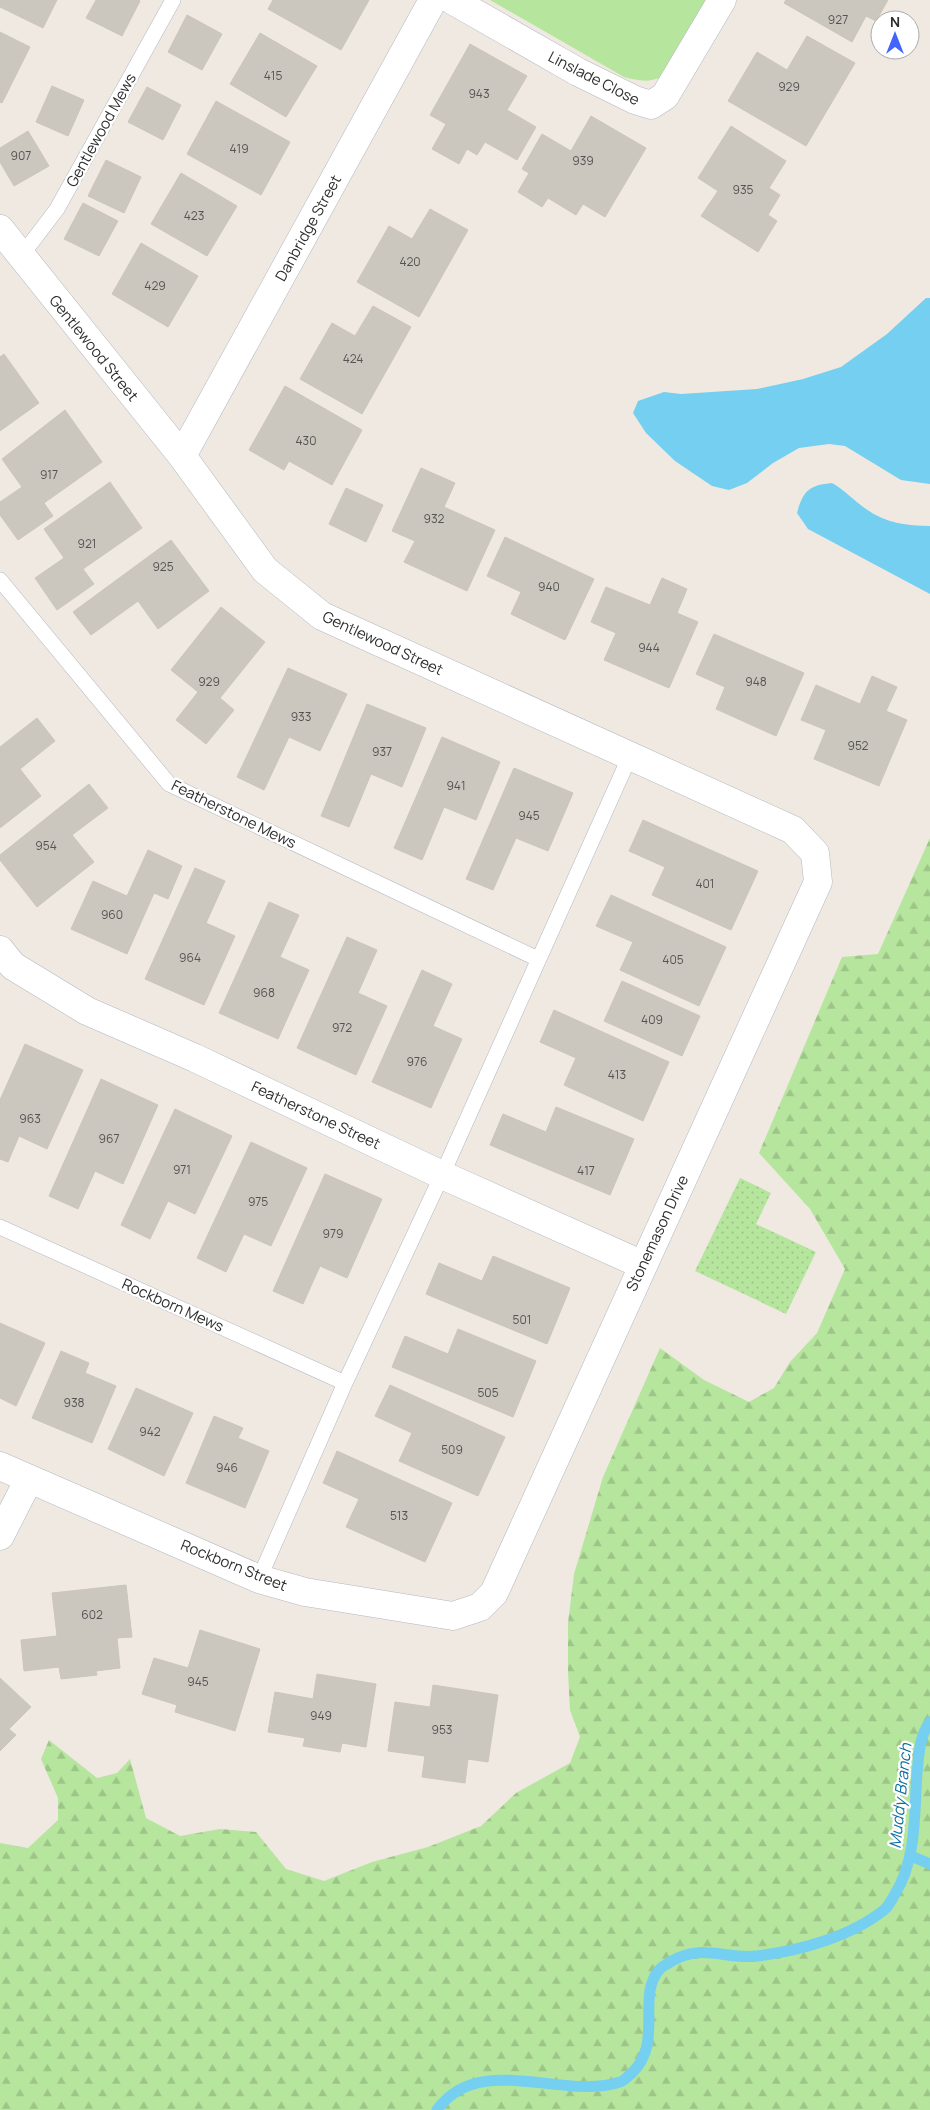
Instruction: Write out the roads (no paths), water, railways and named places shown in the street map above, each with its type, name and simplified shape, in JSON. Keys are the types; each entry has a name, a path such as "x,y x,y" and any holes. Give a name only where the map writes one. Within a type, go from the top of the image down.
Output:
{"street":[{"name":"Danbridge Street","path":"182,456 434,0"},
{"name":"Linslade Close","path":"452,0 578,72 635,100 650,105 666,96 722,0"},
{"name":"Gentlewood Street","path":"0,229 22,255 64,312 182,456 265,570 322,616 793,830 815,853"},
{"name":"Stonemason Drive","path":"480,1607 494,1593 818,882 815,853"},
{"name":"Featherstone Street","path":"0,950 13,966 87,1011 194,1058 442,1175 643,1265"},
{"name":"Rockborn Street","path":"0,1466 259,1578 305,1592 453,1616 480,1607"},
{"path":"0,1536 29,1479"}],"lane":[{"name":"Gentlewood Mews","path":"22,255 58,209 173,0"},
{"name":"Featherstone Mews","path":"0,580 169,784 538,959"},
{"path":"259,1578 345,1383 442,1175 630,756"},
{"name":"Rockborn Mews","path":"0,1227 345,1383"}],"water":[{"path":"926,298 930,298 930,484 901,480 845,446 829,444 799,448 773,463 747,483 729,490 712,486 675,461 646,433 633,413 638,401 664,392 681,394 757,389 803,379 841,367 887,334"},
{"path":"832,483 881,518 905,524 930,526 930,594 808,529 797,513 802,499 812,488"}],"waterway":[{"name":"Muddy Branch","path":"437,2110 455,2093 475,2083 498,2080 597,2086 622,2081 632,2073 641,2061 646,2048 649,2034 650,1993 653,1981 663,1966 694,1953 746,1957 773,1954 807,1946 856,1928 884,1910 902,1880 911,1851 920,1746 926,1727 930,1722"},
{"path":"911,1856 930,1864"}]}
